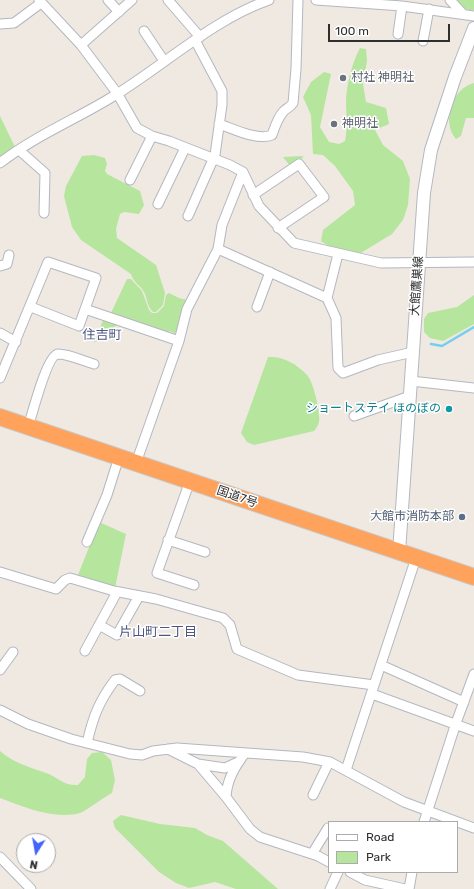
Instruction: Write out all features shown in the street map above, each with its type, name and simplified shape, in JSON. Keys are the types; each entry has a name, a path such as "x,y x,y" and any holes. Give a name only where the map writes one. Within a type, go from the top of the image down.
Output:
{"highway":[{"name":"国道7号","path":"0,417 474,578"}],"main road":[{"name":"大館鷹巣線","path":"399,552 424,193 431,150 455,77 474,28"}],"street":[{"path":"108,0 119,12"},
{"path":"81,44 132,0"},
{"path":"168,0 197,38 222,91 219,124 213,160 188,216"},
{"path":"0,163 19,150 118,94 197,38 230,19 269,0"},
{"path":"219,124 259,136 268,137 272,135 278,118 292,104 296,69 298,0"},
{"path":"316,0 402,6 474,16"},
{"path":"450,0 463,14"},
{"path":"0,24 14,23 40,2 81,44 118,94 137,128 152,136 243,172 259,206 278,228 294,243 381,263 474,262"},
{"path":"398,34 402,6"},
{"path":"423,41 429,9"},
{"path":"144,31 164,62"},
{"path":"130,180 152,136"},
{"path":"158,204 185,148"},
{"path":"19,150 45,173 44,213"},
{"path":"253,195 299,164 324,197 278,228"},
{"path":"136,462 179,341 187,309 218,249 222,225 243,172"},
{"path":"218,249 327,298"},
{"path":"338,254 327,298 336,318 338,368 343,373 378,360 413,352"},
{"path":"0,266 7,264 9,255"},
{"path":"0,378 31,307 48,262 96,278 79,326 31,307"},
{"path":"257,307 270,272"},
{"path":"85,309 179,341"},
{"path":"0,333 16,342"},
{"path":"28,427 44,376 53,356 57,354 94,364"},
{"path":"411,381 474,388"},
{"path":"354,416 410,396"},
{"path":"87,542 107,495 118,457"},
{"path":"190,481 157,573 194,585"},
{"path":"168,540 205,552"},
{"path":"346,770 416,558"},
{"path":"0,572 56,589 64,580 70,578 117,592 207,612 223,618 230,625 237,649 298,675 373,689 474,730"},
{"path":"85,651 117,592"},
{"path":"99,625 117,634 139,596"},
{"path":"0,670 13,652"},
{"path":"381,665 464,702"},
{"path":"424,821 456,723 474,674"},
{"path":"87,742 93,719 102,698 115,680 120,679 140,691"},
{"path":"0,710 28,724 72,740 87,742 130,754 142,755 153,751 177,748 303,757 329,762 346,770 382,792 455,821"},
{"path":"168,749 198,764 212,768 224,768 238,762"},
{"path":"226,797 226,785 238,762 245,753"},
{"path":"313,795 329,762"},
{"path":"198,764 226,797 250,829 260,837 312,854 328,862"},
{"path":"458,822 474,828"},
{"path":"312,854 328,828"},
{"path":"0,857 31,889"},
{"path":"330,889 338,873"},
{"path":"352,873 365,880 405,889"},
{"path":"409,889 412,873"},
{"path":"363,889 365,880"}],"green space":[{"path":"455,0 474,0 474,10 466,9"},
{"path":"360,48 366,49 367,61 363,84 366,102 386,108 389,124 375,130 383,145 403,161 410,179 408,205 403,220 392,234 359,254 330,247 321,241 323,230 355,205 353,191 335,166 323,155 313,154 311,115 303,97 311,82 324,72 331,74 320,127 329,142 339,144 345,141 347,120 347,87 352,67"},
{"path":"474,83 474,118 466,118 461,136 456,139 449,124 451,106 460,91 466,86"},
{"path":"0,116 15,147 0,158"},
{"path":"94,155 105,158 107,164 105,171 107,174 140,191 144,205 139,214 124,212 120,214 116,229 117,238 156,265 165,293 163,305 156,312 151,310 144,292 134,281 131,274 81,240 72,227 64,196 66,186 82,156"},
{"path":"283,157 304,157 290,166"},
{"path":"127,279 131,279 142,291 149,310 152,313 157,313 164,306 166,295 169,293 187,300 182,310 179,331 174,333 169,331 168,333 111,313"},
{"path":"474,295 474,324 443,341 430,338 424,332 424,319 428,313 457,307"},
{"path":"104,318 119,323 99,341 94,342"},
{"path":"268,357 284,359 299,367 307,375 315,395 319,412 319,422 314,431 254,445 247,442 241,433"},
{"path":"99,522 126,534 115,588 78,575"},
{"path":"0,751 11,759 50,775 64,783 73,785 78,785 85,777 87,759 92,753 102,752 111,760 115,780 112,793 83,812 70,815 39,812 9,802 0,798"},
{"path":"121,815 160,824 195,828 207,835 223,841 278,889 236,889 215,882 189,888 176,883 159,872 115,828 113,821"}],"waterway":[{"path":"431,344 442,346 474,327"}],"place":[{"name":"村社 神明社","path":"343,78"},
{"name":"神明社","path":"334,124"},
{"name":"ショートステイ ほのぼの","path":"449,409"},
{"name":"大館市消防本部","path":"462,517"}],"district":[{"name":"住吉町","path":"102,335"},
{"name":"片山町二丁目","path":"158,632"}]}
